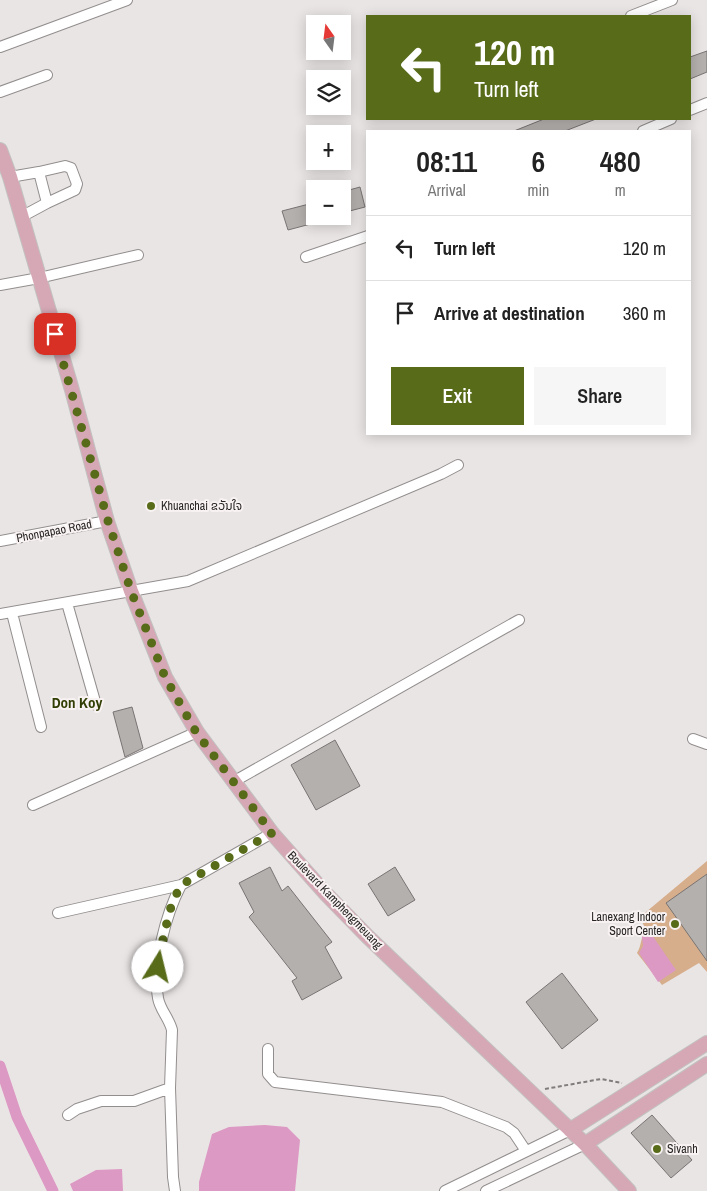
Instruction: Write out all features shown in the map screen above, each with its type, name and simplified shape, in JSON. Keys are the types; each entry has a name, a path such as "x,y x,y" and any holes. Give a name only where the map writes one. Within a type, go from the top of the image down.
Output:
{"main road":[{"name":"Boulevard Kamphengmeuang","path":"0,150 72,390 108,521 131,591 165,677 196,732 272,833 326,894 360,929 585,1144 629,1191"},
{"path":"570,1130 707,1043"},
{"path":"585,1144 707,1064"}],"street":[{"path":"0,47 127,0"},
{"path":"634,15 672,0"},
{"path":"0,92 47,76"},
{"path":"691,110 707,103"},
{"path":"645,130 669,120"},
{"path":"5,169 39,172 68,167 71,168 77,184 75,190 21,217"},
{"path":"39,172 47,203"},
{"path":"306,257 366,237"},
{"path":"0,285 138,255"},
{"path":"0,614 188,581 423,481 458,464"},
{"name":"Phonpapao Road","path":"0,541 108,521"},
{"path":"67,603 96,705"},
{"path":"12,613 41,727"},
{"path":"233,782 519,620"},
{"path":"33,805 196,732"},
{"path":"694,739 707,744"},
{"path":"58,913 181,885 272,833"},
{"path":"175,1191 170,1088 172,1030 170,1022 160,1008 158,999 158,967 170,911 181,885"},
{"path":"268,1049 268,1074 275,1082 442,1102 506,1127 514,1133 526,1151"},
{"path":"68,1115 77,1109 101,1101 134,1101 170,1088"},
{"path":"445,1191 570,1130"},
{"path":"486,1191 585,1144"}],"path":[{"path":"530,1091 601,1079 640,1086"}],"shaded area":[{"name":"Lanexang Indoor Sport Center","path":"707,861 707,972 699,963 662,985 637,953 646,930 640,917"},
{"path":"650,932 676,970 658,982 639,953 643,946 642,937"},
{"path":"265,1125 287,1127 300,1140 295,1191 199,1191 199,1182 212,1134 229,1127"},
{"path":"122,1169 123,1191 73,1191 70,1184 96,1170"}],"building":[{"path":"707,51 707,72 691,79 691,57"},
{"path":"542,120 593,120 568,130 516,130"},
{"path":"360,187 365,207 351,211 351,190"},
{"path":"306,205 307,225 288,230 282,211"},
{"path":"132,707 143,748 125,757 113,712"},
{"path":"335,740 360,786 316,810 291,765"},
{"path":"270,867 282,891 288,886 332,942 325,947 342,978 302,1000 292,981 297,978 249,917 254,912 239,883"},
{"path":"395,867 415,900 388,916 368,884"},
{"path":"707,874 707,961 666,903"},
{"path":"562,973 598,1020 562,1049 526,1002"},
{"path":"652,1115 692,1160 671,1178 631,1133"}],"waterway":[{"path":"0,1066 17,1117 53,1191"}],"place":[{"name":"Khuanchai ຂວັນໃຈ","path":"151,506"},
{"name":"Lanexang Indoor Sport Center","path":"675,924"},
{"name":"Sivanh","path":"657,1149"}],"district":[{"name":"Don Koy","path":"77,703"}],"route":[{"path":"55,334 108,521 131,591 165,677 196,732 272,833 181,885 172,903 158,967"}]}
